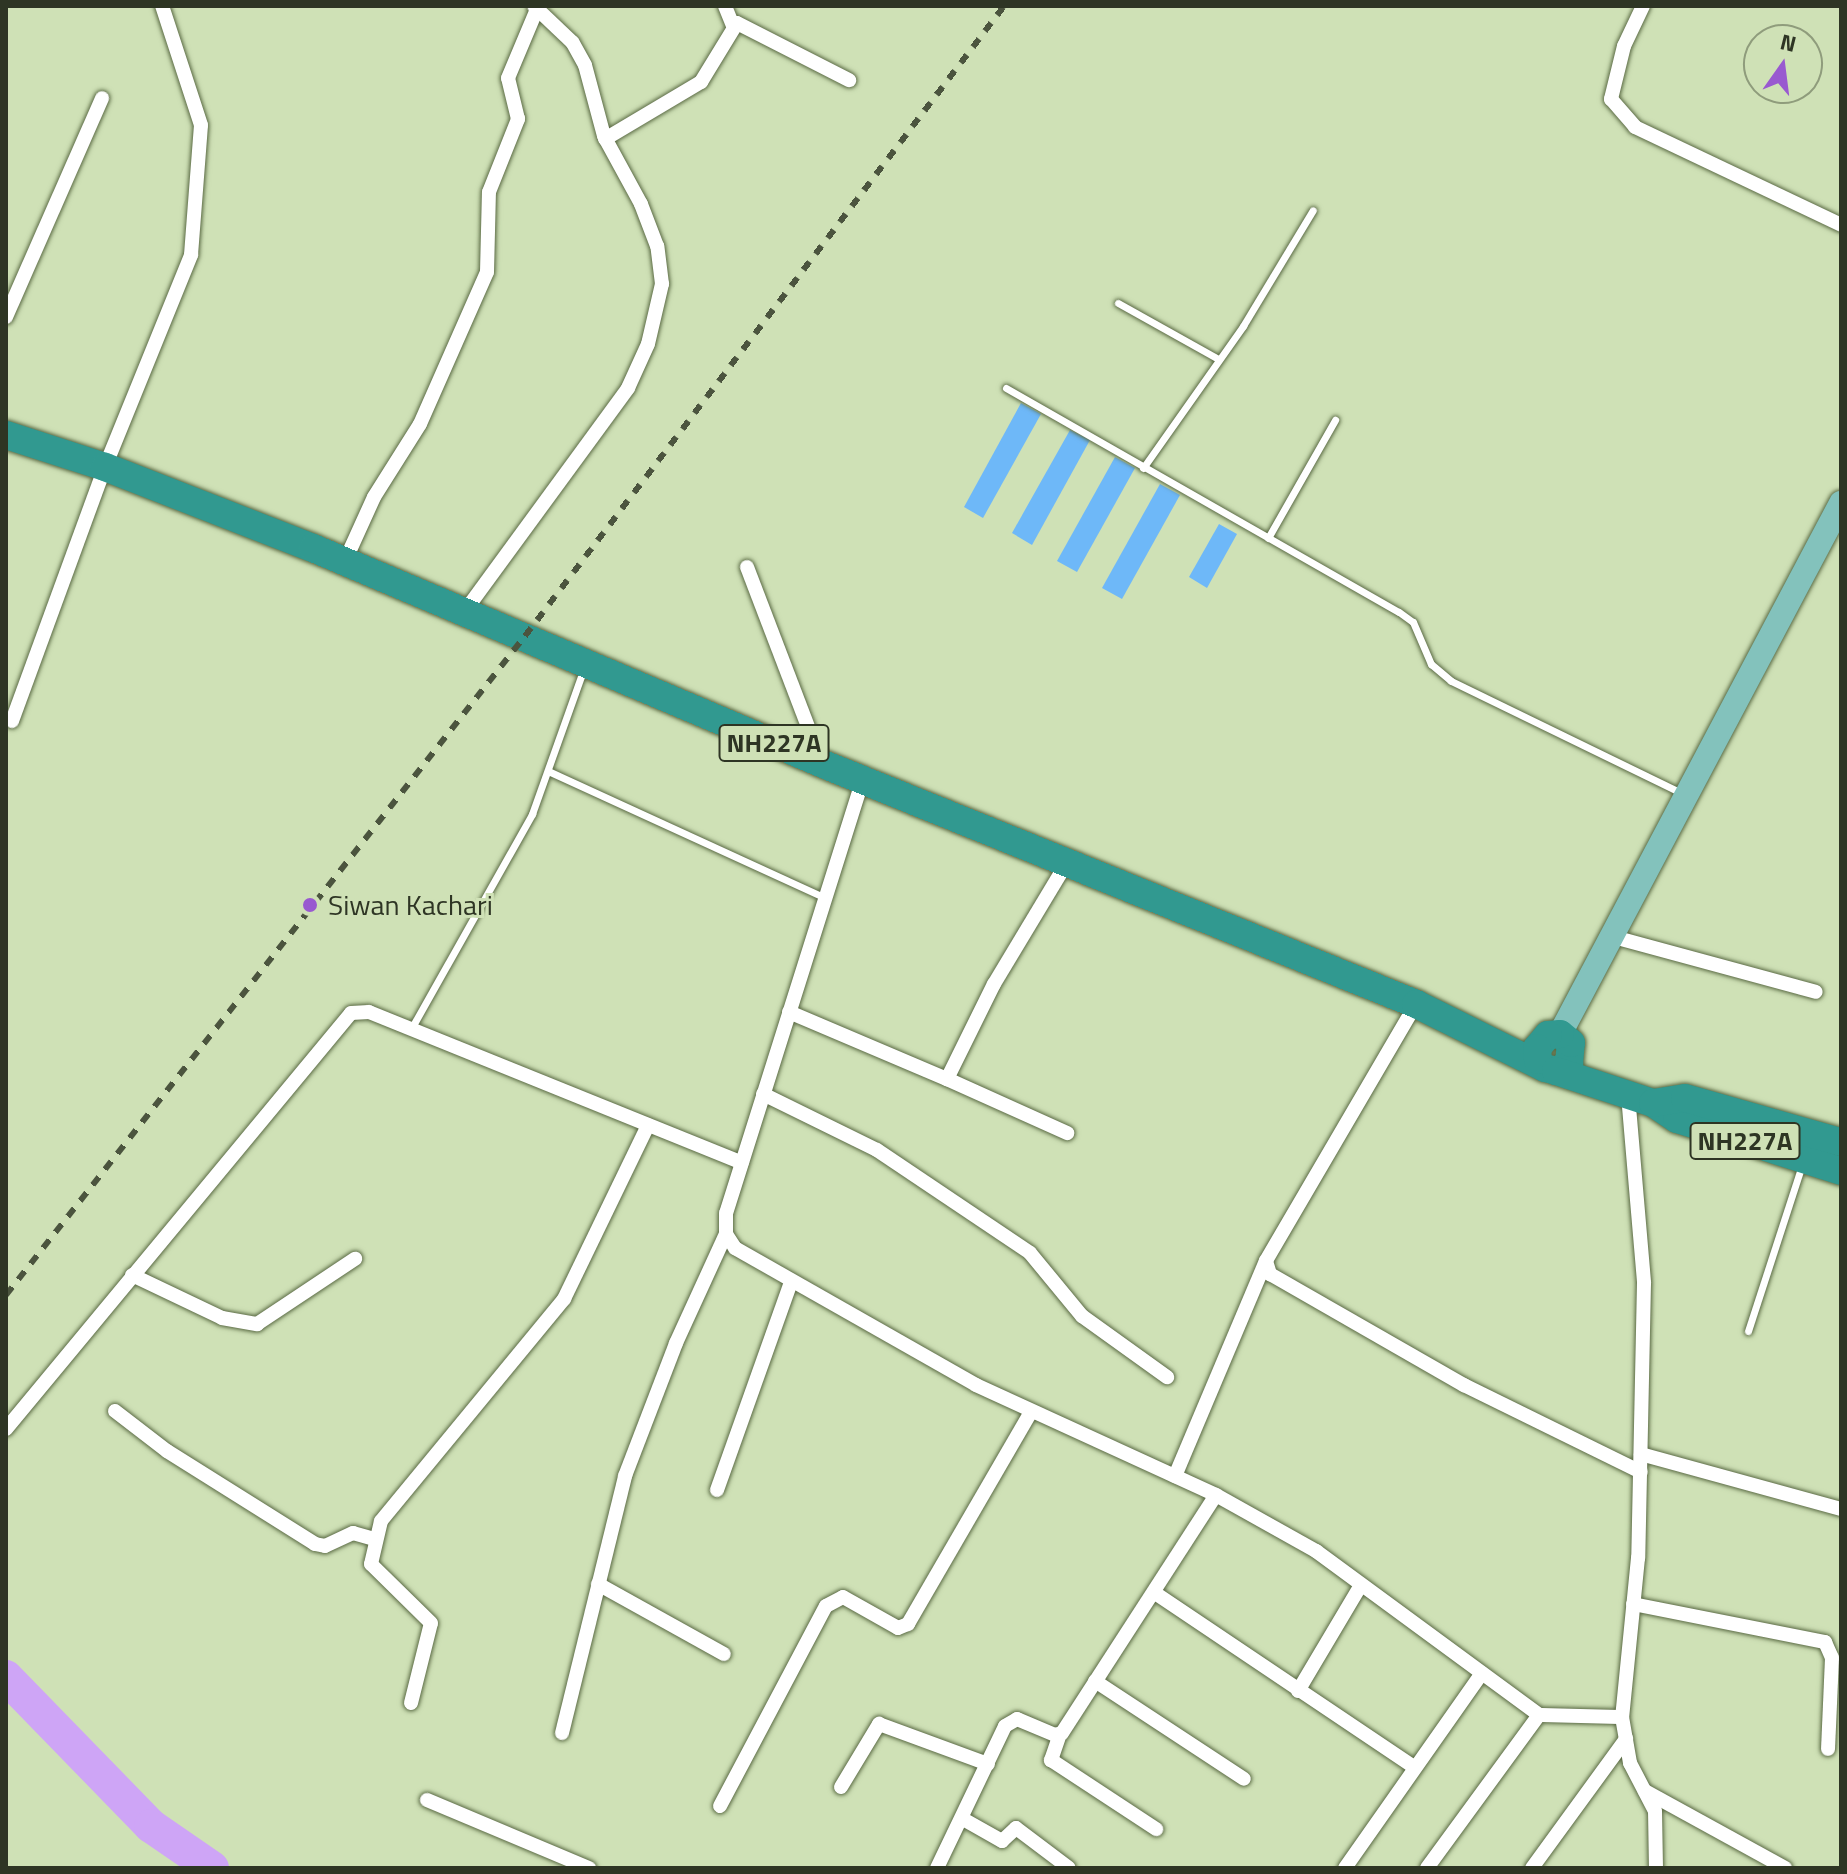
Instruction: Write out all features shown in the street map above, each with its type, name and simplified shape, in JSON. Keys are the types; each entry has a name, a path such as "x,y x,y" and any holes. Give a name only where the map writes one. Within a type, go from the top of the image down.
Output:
{"highway":[{"name":"NH227A","path":"6,435 105,467 345,561 823,764 1416,1004 1547,1065 1640,1099 1677,1119 1841,1171"},
{"path":"1547,1065 1539,1043 1560,1034"},
{"name":"NH227A","path":"1640,1099 1685,1098 1841,1142"}],"main road":[{"path":"1560,1034 1684,794 1841,503"}],"street":[{"path":"12,721 105,467 192,246 201,125 162,6"},
{"path":"725,6 733,26"},
{"path":"1643,6 1624,46 1611,99 1635,127 1841,225"},
{"path":"345,561 374,497 420,424 487,272 489,192 518,119 508,78 535,8 552,13 585,65 605,139 641,204 657,246 662,284 648,344 628,388 465,611"},
{"path":"605,139 701,82 733,26 743,24 849,80"},
{"path":"6,317 102,98"},
{"path":"747,567 823,764"},
{"path":"562,1733 625,1476 676,1343 726,1234 726,1213 863,779"},
{"path":"947,1079 994,984 1068,861"},
{"path":"1610,936 1816,992"},
{"path":"1175,1476 1266,1261 1416,1004"},
{"path":"6,1429 339,1022 351,1013 369,1012 742,1163"},
{"path":"789,1012 1067,1133"},
{"path":"763,1094 877,1150 1030,1253 1082,1316 1167,1377"},
{"path":"1640,1099 1644,1283 1641,1472 1622,1717 1630,1763 1645,1791 1658,1833 1656,1868"},
{"path":"411,1703 431,1623 371,1564 374,1539 397,1499 564,1299 648,1125"},
{"path":"726,1234 744,1256 1031,1412 1216,1495 1316,1551 1539,1715 1622,1717"},
{"path":"132,1275 222,1318 257,1324 355,1259"},
{"path":"1266,1261 1270,1274 1289,1289 1544,1427 1641,1472"},
{"path":"717,1490 791,1282"},
{"path":"115,1411 167,1451 315,1544 325,1546 353,1533 374,1539"},
{"path":"720,1806 826,1606 843,1597 898,1628 908,1624 1031,1412"},
{"path":"1641,1454 1841,1509"},
{"path":"1156,1829 1051,1760 1060,1734 1155,1593 1216,1495"},
{"path":"598,1584 724,1654"},
{"path":"1298,1691 1361,1585"},
{"path":"1155,1593 1414,1767"},
{"path":"1633,1604 1825,1642 1832,1658 1828,1749"},
{"path":"1345,1868 1482,1673"},
{"path":"1095,1681 1244,1779"},
{"path":"1427,1868 1496,1780 1539,1715"},
{"path":"937,1868 1013,1719 1060,1734"},
{"path":"841,1787 879,1724 988,1764"},
{"path":"1532,1868 1626,1739"},
{"path":"1645,1791 1785,1868"},
{"path":"427,1800 589,1868"},
{"path":"963,1819 1002,1841 1016,1828 1069,1868"}],"lane":[{"path":"1143,468 1218,359 1313,210"},
{"path":"1118,303 1218,359"},
{"path":"1006,388 1413,622 1431,664 1451,681 1684,794"},
{"path":"1268,538 1335,420"},
{"path":"411,1029 507,866 548,771 586,661"},
{"path":"548,771 825,898"},
{"path":"1748,1331 1804,1159"}],"building":[{"path":"1021,403 1041,414 983,518 964,507"},
{"path":"1070,430 1090,440 1032,545 1012,533"},
{"path":"1115,457 1135,468 1077,572 1057,561"},
{"path":"1160,484 1180,495 1122,599 1102,588"},
{"path":"1219,524 1237,534 1207,588 1189,577"}],"waterway":[{"path":"6,1677 151,1826 212,1868"}],"railway":[{"path":"6,1295 525,636 1004,6"}],"place":[{"name":"Siwan Kachari","path":"310,905"}]}
